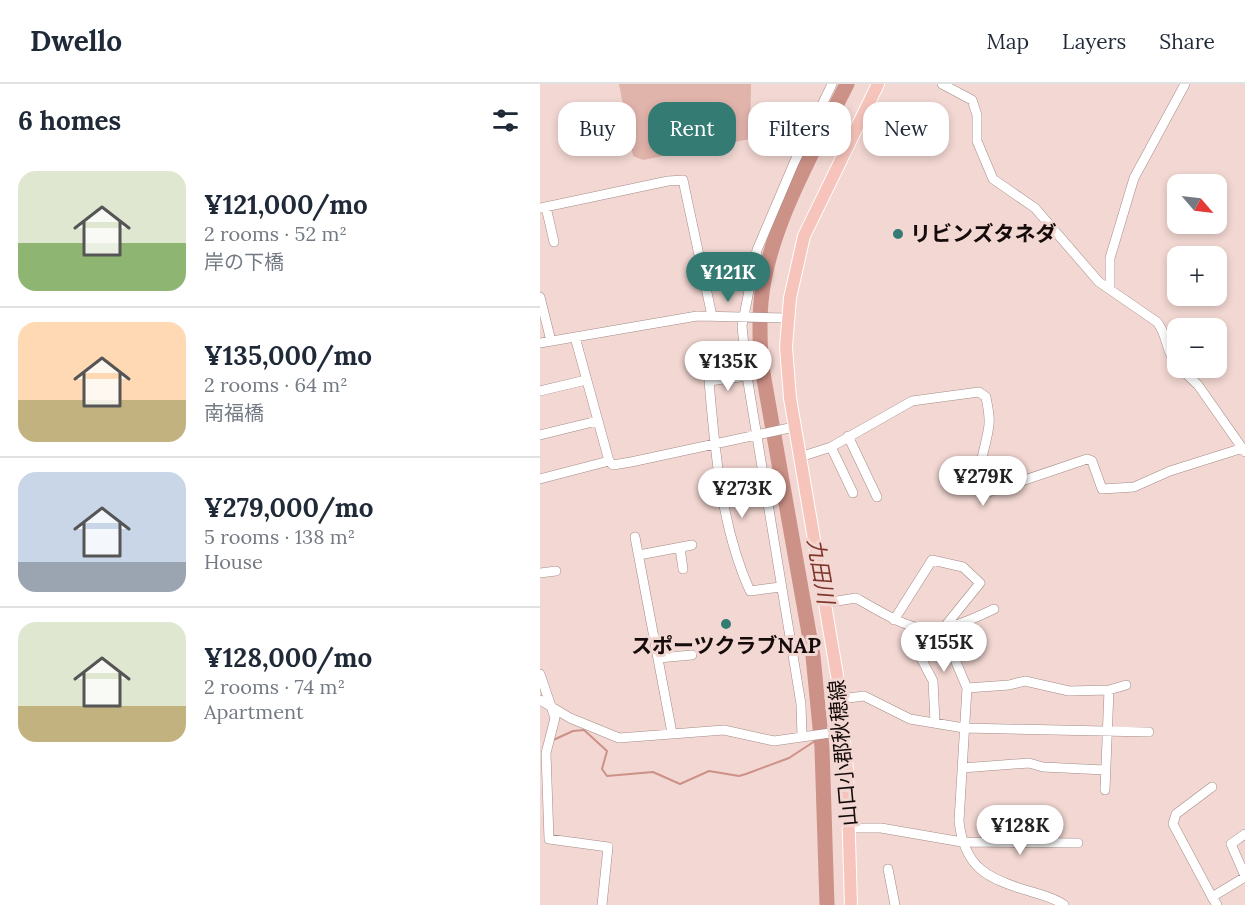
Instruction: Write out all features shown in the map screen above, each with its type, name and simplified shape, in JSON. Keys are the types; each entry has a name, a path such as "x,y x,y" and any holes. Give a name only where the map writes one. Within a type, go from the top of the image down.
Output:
{"main road":[{"name":"山口小郡秋穂線","path":"851,905 850,828 839,732 840,699 800,457 790,427 781,318 804,236 878,84"}],"street":[{"path":"805,736 747,376 744,316 752,273 765,228 832,84"},
{"path":"942,84 972,99 977,114 977,141 993,179 1035,208 1099,282 1157,322 1163,329 1167,347"},
{"path":"1110,289 1110,258 1134,178 1185,84"},
{"path":"554,242 543,208 668,181 683,180 712,316"},
{"path":"540,297 551,341"},
{"path":"540,343 676,319 712,316 781,318"},
{"path":"575,337 597,422 609,461 613,465 790,427"},
{"path":"747,376 709,381 714,442 736,561 750,591 780,587"},
{"path":"800,457 831,447 912,401 983,393 990,420 981,457 980,488 983,494 1087,459 1092,461 1102,489 1134,487 1170,471 1244,450 1191,378"},
{"path":"540,391 586,380"},
{"path":"540,435 597,422"},
{"path":"848,436 876,497"},
{"path":"831,447 853,493"},
{"path":"540,478 609,461"},
{"path":"635,537 672,733"},
{"path":"639,555 692,545"},
{"path":"680,548 683,569"},
{"path":"894,620 932,560 963,567 980,583 942,630"},
{"path":"540,573 556,571"},
{"path":"825,603 856,598 894,620 922,629 939,639 954,655 967,688 959,821 962,842 972,863 988,874 1064,905"},
{"path":"922,629 942,630 958,627 994,609"},
{"path":"910,637 933,681 935,722"},
{"path":"658,658 692,655"},
{"path":"540,674 555,718 546,753 549,839 608,847 602,905"},
{"path":"967,688 1025,681 1068,691 1109,690 1126,685"},
{"path":"1105,790 1109,690"},
{"path":"840,699 864,696 910,719 964,728 1149,732"},
{"path":"540,700 570,718 619,738 724,730 774,741 839,732"},
{"path":"962,768 1029,763 1043,767 1105,771"},
{"path":"1212,788 1176,814 1173,824 1214,901 1245,876 1231,844 1245,834"},
{"path":"850,828 880,828 962,842 1078,843"},
{"path":"888,869 896,905"}],"shaded area":[{"path":"619,84 751,84 751,102 748,102 748,139 736,142 736,102 648,102 648,156 663,156 643,160 633,156 636,156 636,102 622,102"}],"waterway":[{"name":"九田川","path":"827,905 822,748 813,656 761,362 760,317 765,275 782,218 807,162 847,84"},
{"path":"551,741 573,731 584,730 607,751 602,769 607,776 653,772 680,784 709,771 739,776 746,774 789,758 818,739"}],"place":[{"name":"リビンズタネダ","path":"898,234"},
{"name":"スポーツクラブNAP","path":"726,624"}]}
